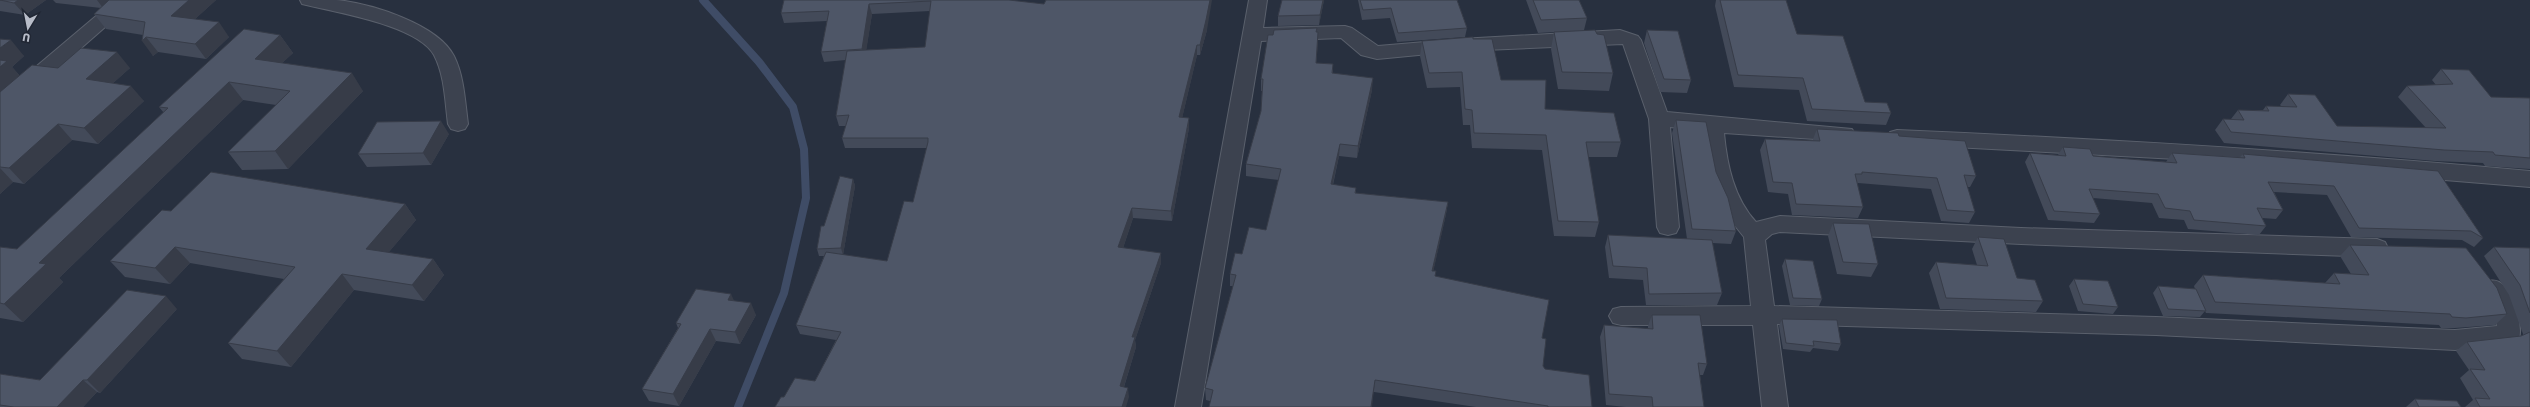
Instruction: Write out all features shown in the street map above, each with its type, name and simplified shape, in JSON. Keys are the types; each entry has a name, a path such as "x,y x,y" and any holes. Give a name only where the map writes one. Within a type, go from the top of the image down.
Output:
{"street":[{"path":"0,108 127,0"},
{"path":"309,0 378,16 422,35 439,48 450,77 458,124"},
{"path":"1188,407 1258,0"},
{"path":"1251,35 1345,32 1368,50 1377,53 1460,45 1623,36 1630,40 1656,114 1659,117 1671,122 1873,136 2228,153 2415,167 2530,179"},
{"path":"1659,117 1668,227"},
{"path":"1713,125 1715,155 1730,204 1742,222 1756,236"},
{"path":"1775,407 1754,240 1762,229 1780,224 2021,236 2400,248"},
{"path":"1621,316 1763,315 2156,326 2455,340 2510,334 2509,319 2502,304 2480,274"}],"building":[{"path":"0,0 18,0 14,3"},
{"path":"109,0 189,0 171,16 219,22 195,44 146,37 142,41 145,22 94,14"},
{"path":"784,0 1009,0 1044,4 1046,0 1210,0 1200,45 1197,45 1179,117 1189,118 1171,211 1132,208 1118,247 1161,253 1132,337 1135,337 1120,386 1128,388 1122,407 775,407 781,397 784,397 795,378 815,381 841,332 796,325 826,252 887,261 904,201 913,202 928,142 928,138 842,138 849,115 836,116 847,51 925,47 931,1 869,4 862,49 821,52 829,11 781,13"},
{"path":"1282,0 1323,0 1320,15 1278,16"},
{"path":"1360,0 1457,0 1467,28 1398,33 1391,8 1363,10"},
{"path":"1533,0 1579,0 1587,18 1541,20"},
{"path":"1720,0 1786,0 1797,34 1843,36 1865,102 1887,103 1891,113 1812,109 1803,78 1738,75"},
{"path":"1317,28 1316,63 1333,64 1332,73 1373,78 1358,146 1340,144 1331,184 1356,188 1355,193 1448,202 1432,271 1436,271 1435,276 1549,300 1542,338 1546,339 1543,366 1545,369 1589,375 1592,407 1548,407 1375,380 1371,407 1209,407 1213,390 1205,388 1236,275 1230,274 1235,253 1242,254 1249,227 1266,230 1281,169 1246,164 1261,111 1263,79 1261,79 1268,35 1273,35 1274,30"},
{"path":"244,29 280,35 255,59 352,73 275,151 228,152 290,91 229,82 39,263 46,264 4,304 0,303 0,247 17,249 168,108 159,107"},
{"path":"1595,30 1597,34 1604,35 1613,73 1562,72 1554,32"},
{"path":"1647,30 1678,31 1691,80 1664,79"},
{"path":"1473,37 1473,39 1492,39 1501,80 1546,80 1545,109 1614,113 1621,142 1586,142 1599,222 1558,221 1546,135 1474,133 1472,110 1465,109 1462,72 1429,73 1422,41"},
{"path":"0,39 11,40 0,48"},
{"path":"81,48 117,52 86,79 131,86 84,128 58,124 9,168 0,167 0,92 32,65 58,68"},
{"path":"0,60 7,61 0,67"},
{"path":"2441,69 2469,70 2491,97 2530,98 2530,158 2495,155 2493,152 2444,150 2231,132 2223,119 2244,120 2238,110 2269,111 2266,106 2297,107 2288,94 2315,95 2337,126 2446,128 2407,86 2453,84"},
{"path":"1676,120 1706,122 1716,172 1728,198 1736,231 1692,229"},
{"path":"441,121 423,153 358,154 377,122"},
{"path":"1817,129 1898,133 1899,136 1965,141 1976,176 1964,175 1975,212 1947,210 1937,178 1862,172 1862,174 1855,174 1863,207 1796,204 1792,183 1773,182 1765,139 1820,141"},
{"path":"2063,147 2090,149 2093,156 2177,163 2172,153 2245,158 2243,154 2438,171 2483,238 2471,231 2359,228 2334,186 2268,182 2283,210 2257,208 2266,226 2194,220 2190,211 2165,208 2158,194 2089,189 2100,214 2054,211 2030,153 2066,156"},
{"path":"211,172 405,204 366,249 433,259 412,285 342,274 277,351 228,343 295,267 175,247 155,268 110,261 162,210 171,211"},
{"path":"840,176 853,179 841,248 817,249 821,226 824,226"},
{"path":"1833,223 1869,224 1878,264 1843,262"},
{"path":"1608,235 1712,240 1722,293 1649,294 1647,268 1613,266"},
{"path":"1978,237 2004,239 2017,278 2035,280 2043,301 1946,298 1936,262 1988,266"},
{"path":"2350,245 2466,248 2497,288 2507,314 2466,318 2452,317 2450,314 2215,302 2203,275 2340,284 2334,273 2369,275"},
{"path":"2494,247 2530,248 2530,313 2520,285"},
{"path":"1785,259 1813,261 1822,299 1793,298"},
{"path":"2074,279 2108,281 2118,307 2083,304"},
{"path":"2158,286 2196,289 2206,311 2168,309"},
{"path":"696,289 731,294 728,300 751,303 735,332 710,329 673,394 642,389 681,324 676,323"},
{"path":"127,290 166,296 87,380 83,380 57,407 14,407 0,405 0,374 40,380"},
{"path":"1652,315 1700,315 1707,364 1698,363 1704,407 1653,407 1652,397 1609,394 1604,325 1653,329"},
{"path":"1782,319 1837,320 1841,344 1813,341 1814,346 1786,343"},
{"path":"2530,332 2530,407 2480,407 2475,398 2490,399 2470,369 2485,370 2467,342 2521,336"},
{"path":"2415,399 2457,401 2461,407 2419,407"}],"waterway":[{"path":"703,0 759,62 793,107 804,149 806,198 784,293 738,407"}]}
